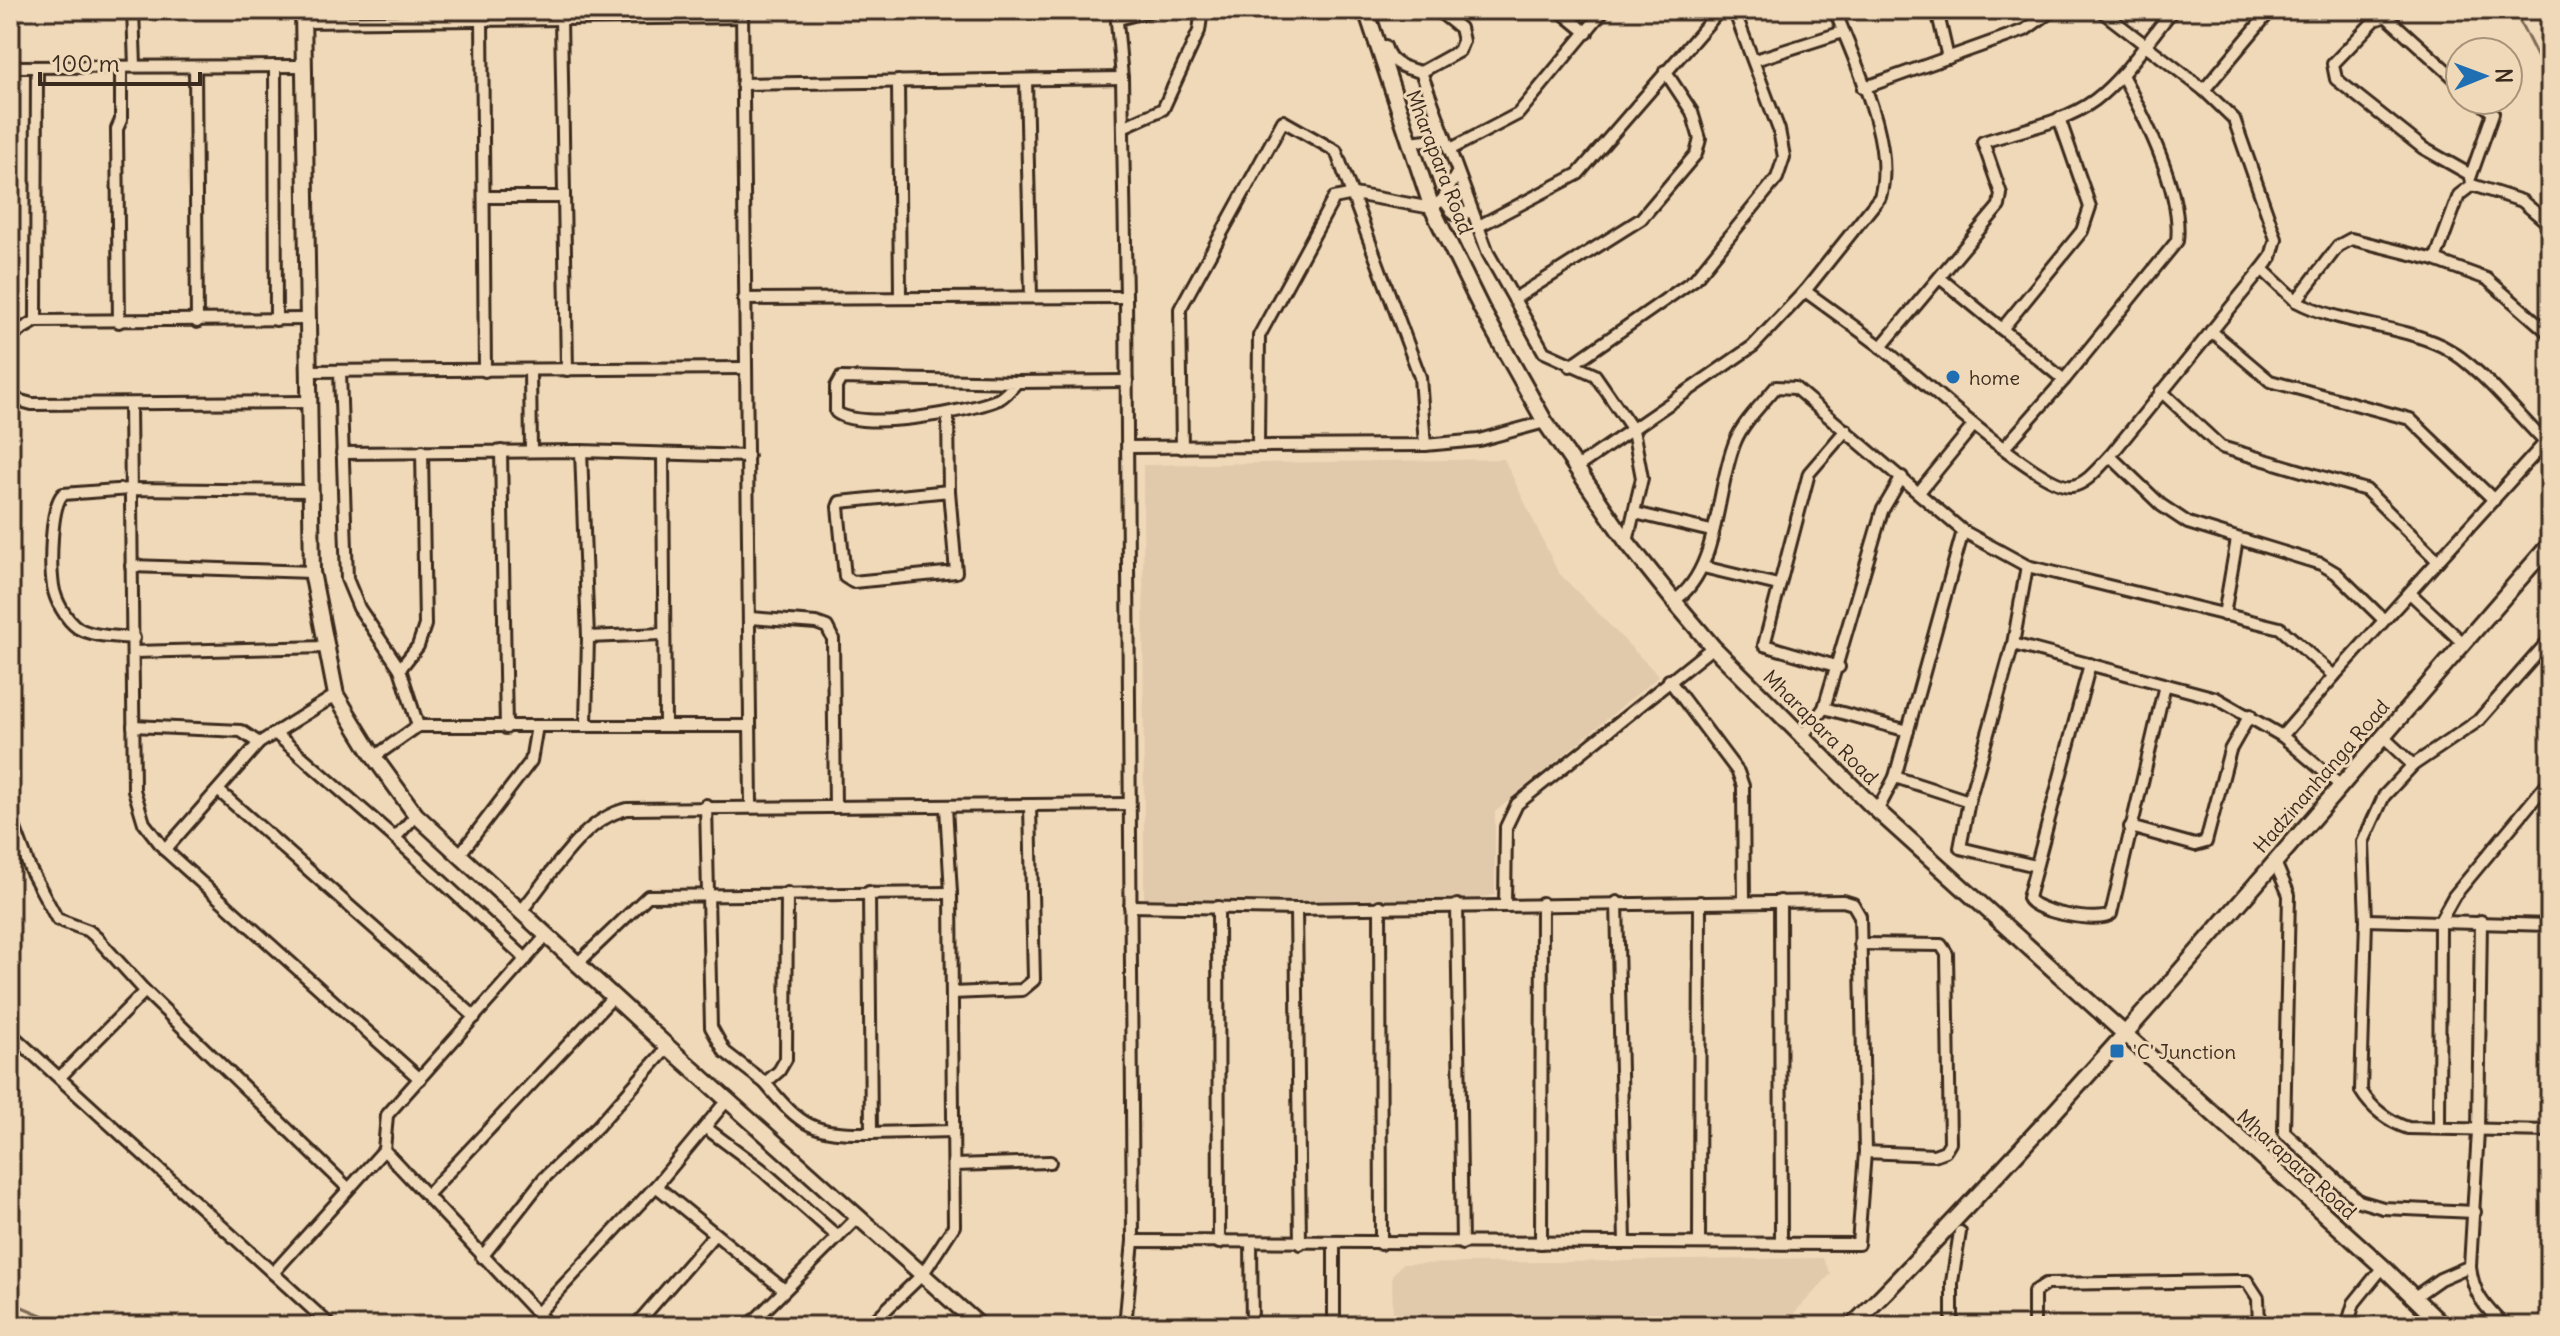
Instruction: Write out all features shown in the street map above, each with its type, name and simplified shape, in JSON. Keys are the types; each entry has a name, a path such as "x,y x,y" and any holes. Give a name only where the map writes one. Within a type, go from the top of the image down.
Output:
{"street":[{"path":"133,10 135,66"},
{"path":"1125,1326 1133,1241 1128,447 1122,78 1117,15 1153,10"},
{"path":"1123,127 1163,109 1199,31 1202,10"},
{"name":"Mharapara Road","path":"1366,10 1410,142 1482,310 1545,422 1627,542 1674,601 1713,647 1877,811 2383,1267 2443,1326"},
{"path":"1374,10 1387,56 1402,67 1421,72 1459,51 1463,41 1460,28 1437,10"},
{"path":"1559,10 1587,33"},
{"path":"1449,150 1518,114 1604,10"},
{"path":"1477,227 1578,174 1720,10"},
{"path":"1570,366 1695,279 1777,178 1784,157 1755,60 1734,10"},
{"path":"1576,468 1732,363 1805,291 1880,197 1883,187 1882,142 1835,10"},
{"path":"1937,10 1948,58"},
{"path":"1863,88 2025,30 2053,10"},
{"path":"1805,291 1881,347 1973,426 2004,448 2061,486 2073,487 2084,481 2110,456 2262,269 2271,257 2276,239 2234,119 2204,90 2100,10"},
{"path":"1881,347 1999,206 2001,194 1983,142 2059,118 2093,101 2122,75 2173,10"},
{"path":"2204,90 2271,10"},
{"path":"751,806 742,14 561,18 303,16 312,572 336,695 374,757 416,815 668,1047 980,1326"},
{"path":"2444,69 2386,16 2375,20 2333,64 2336,79 2423,148 2470,180 2522,201 2550,225"},
{"path":"482,18 485,371"},
{"path":"561,18 567,370"},
{"path":"1755,60 1843,32"},
{"path":"275,66 276,320"},
{"path":"10,67 303,66"},
{"path":"36,321 37,67"},
{"path":"119,322 117,129 121,120 121,67"},
{"path":"195,68 197,322"},
{"path":"1514,299 1641,219 1696,154 1700,139 1692,112 1665,71"},
{"path":"1421,72 1477,227 1544,352 1595,375 1633,430 1642,478 1627,542"},
{"path":"2004,448 2064,380 2177,241 2180,222 2153,138 2122,75"},
{"path":"742,84 1122,78"},
{"path":"1026,80 1031,297"},
{"path":"898,81 900,295"},
{"path":"2435,260 2459,195 2470,180 2492,116"},
{"path":"2002,329 2082,231 2090,207 2059,118"},
{"path":"1182,448 1180,309 1278,125 1283,121 1336,151 1420,377 1425,445"},
{"path":"1410,142 1443,138"},
{"path":"1438,204 1456,175"},
{"path":"1258,445 1259,336 1334,198 1354,194 1438,204 1454,214 1471,212"},
{"path":"485,197 563,197"},
{"path":"2296,301 2338,246 2351,239 2435,260 2487,279 2550,334"},
{"path":"2262,269 2296,301 2327,315 2442,346 2460,357 2547,439 2410,593 2383,619 2282,736"},
{"path":"1940,278 2064,380"},
{"path":"744,299 900,295 1126,297"},
{"path":"10,336 36,321 307,319"},
{"path":"2211,331 2270,381 2410,419 2494,500"},
{"path":"309,371 745,368"},
{"path":"530,370 531,451"},
{"path":"340,372 347,579 359,608 400,669 418,726"},
{"path":"1017,382 1003,398 948,415 851,420 836,412 836,387 841,378 1127,381"},
{"path":"1674,601 1689,591 1703,567 1736,440 1776,387 1795,388 1920,491 1963,531 2027,566 2280,628 2334,676"},
{"path":"2161,391 2221,447 2366,490 2438,561"},
{"path":"10,398 32,404 308,402"},
{"path":"130,404 133,726 137,807 144,823 165,850 420,1079"},
{"path":"948,415 949,491 956,572 853,582 845,577 840,502 949,491"},
{"path":"1128,447 1425,445 1479,440 1545,422"},
{"path":"1920,491 1973,426"},
{"path":"1839,667 1764,645 1809,473 1846,430"},
{"path":"400,669 418,646 425,625 422,451"},
{"path":"501,451 506,728"},
{"path":"342,453 581,451 748,456"},
{"path":"581,451 588,637 586,724"},
{"path":"663,455 665,724"},
{"path":"2110,456 2161,505 2188,523 2321,564 2383,619"},
{"path":"1801,738 1824,708 1839,667 1882,511 1902,477"},
{"path":"134,638 90,633 77,628 57,601 52,585 58,500 70,491 309,491"},
{"path":"1635,513 1711,531"},
{"path":"1877,811 1895,777 1963,531"},
{"path":"2224,615 2237,539"},
{"name":"Hadzinanhanga Road","path":"1852,1326 1952,1225 2126,1036 2274,860 2550,544"},
{"path":"131,566 312,572"},
{"path":"2027,566 2013,644 1969,801 1960,848 2036,866"},
{"path":"1703,567 1778,585"},
{"path":"2410,593 2463,643"},
{"path":"751,618 816,623 827,627 833,639 835,806"},
{"path":"588,637 662,634"},
{"path":"2550,639 2478,721 2413,765 2384,796 2363,842 2366,920 2361,1091 2367,1102 2395,1124 2478,1131 2550,1131"},
{"path":"2013,644 2216,698 2282,736 2341,786"},
{"path":"134,652 326,647"},
{"path":"1505,905 1506,827 1517,804 1713,647"},
{"path":"2090,664 2036,866 2028,898 2030,904 2106,919 2111,914 2165,685"},
{"path":"1669,680 1738,772 1743,786 1744,902"},
{"path":"165,850 259,743 336,695"},
{"path":"1824,708 1908,731"},
{"path":"2130,827 2195,845 2206,842 2230,750 2250,715"},
{"path":"133,726 241,731 259,743"},
{"path":"374,757 418,726 749,726"},
{"path":"460,854 531,761 537,726"},
{"path":"276,734 526,959"},
{"path":"2382,736 2413,765"},
{"path":"1895,777 1969,801"},
{"path":"2439,1128 2440,921 2454,896 2550,780"},
{"path":"219,791 475,1017"},
{"path":"522,910 583,837 614,812 706,805 946,807 1129,804"},
{"path":"706,805 711,1027 725,1052 765,1083 795,1119 811,1129 836,1134 953,1131"},
{"path":"952,993 1022,990 1034,980 1030,806"},
{"path":"869,1326 922,1275 954,1226 951,893 946,807"},
{"path":"10,815 30,869 57,919 89,931 145,991 348,1188"},
{"path":"395,838 416,815"},
{"path":"2274,860 2289,895 2284,1132 2359,1201 2383,1208 2475,1212"},
{"path":"869,892 871,1133"},
{"path":"765,1083 779,1071 786,1059 787,893"},
{"path":"578,963 644,897 951,893"},
{"path":"1780,901 1781,1242"},
{"path":"1130,906 1296,909 1617,902 1843,901 1853,904 1860,916 1865,1152 1858,1244 1133,1241"},
{"path":"1617,902 1625,1243"},
{"path":"1699,1242 1700,902"},
{"path":"1541,1243 1542,903"},
{"path":"1457,905 1462,1244"},
{"path":"1380,906 1381,1244"},
{"path":"1218,907 1219,1243"},
{"path":"1296,909 1300,1244"},
{"path":"2366,920 2550,925"},
{"path":"2481,921 2478,1131 2470,1266 2472,1286 2480,1303 2504,1326"},
{"path":"273,1273 384,1150 387,1115 547,935"},
{"path":"1860,944 1929,942 1941,945 1947,954 1950,1143 1945,1151 1934,1155 1865,1152"},
{"path":"60,1077 145,991"},
{"path":"427,1195 613,997"},
{"path":"10,1033 331,1326"},
{"path":"482,1257 544,1178 597,1127 668,1047"},
{"path":"537,1314 656,1186 728,1099"},
{"path":"706,1128 761,1169 838,1237"},
{"path":"384,1150 549,1326"},
{"path":"954,1165 1050,1162"},
{"path":"656,1186 783,1289"},
{"path":"2550,1205 2550,1263"},
{"path":"749,1326 857,1218"},
{"path":"1952,1326 1952,1282 1960,1232"},
{"path":"635,1326 714,1235"},
{"path":"1251,1243 1252,1326"},
{"path":"1334,1244 1334,1326"},
{"path":"2413,1298 2440,1279 2470,1266"},
{"path":"2347,1326 2354,1303 2383,1267"},
{"path":"2034,1326 2034,1292 2046,1284 2247,1281 2254,1288 2259,1326"}],"shaded area":[{"path":"1504,459 1558,572 1659,676 1495,812 1495,894 1480,899 1144,904 1143,465"},
{"path":"1823,1258 1831,1274 1782,1326 1393,1326 1392,1275 1402,1264"}],"waterway":[{"path":"2514,10 2541,64 2550,66"},
{"path":"10,1302 68,1326"}],"place":[{"name":"home","path":"1953,377"},
{"name":"'C' Junction","path":"2117,1051"}]}
